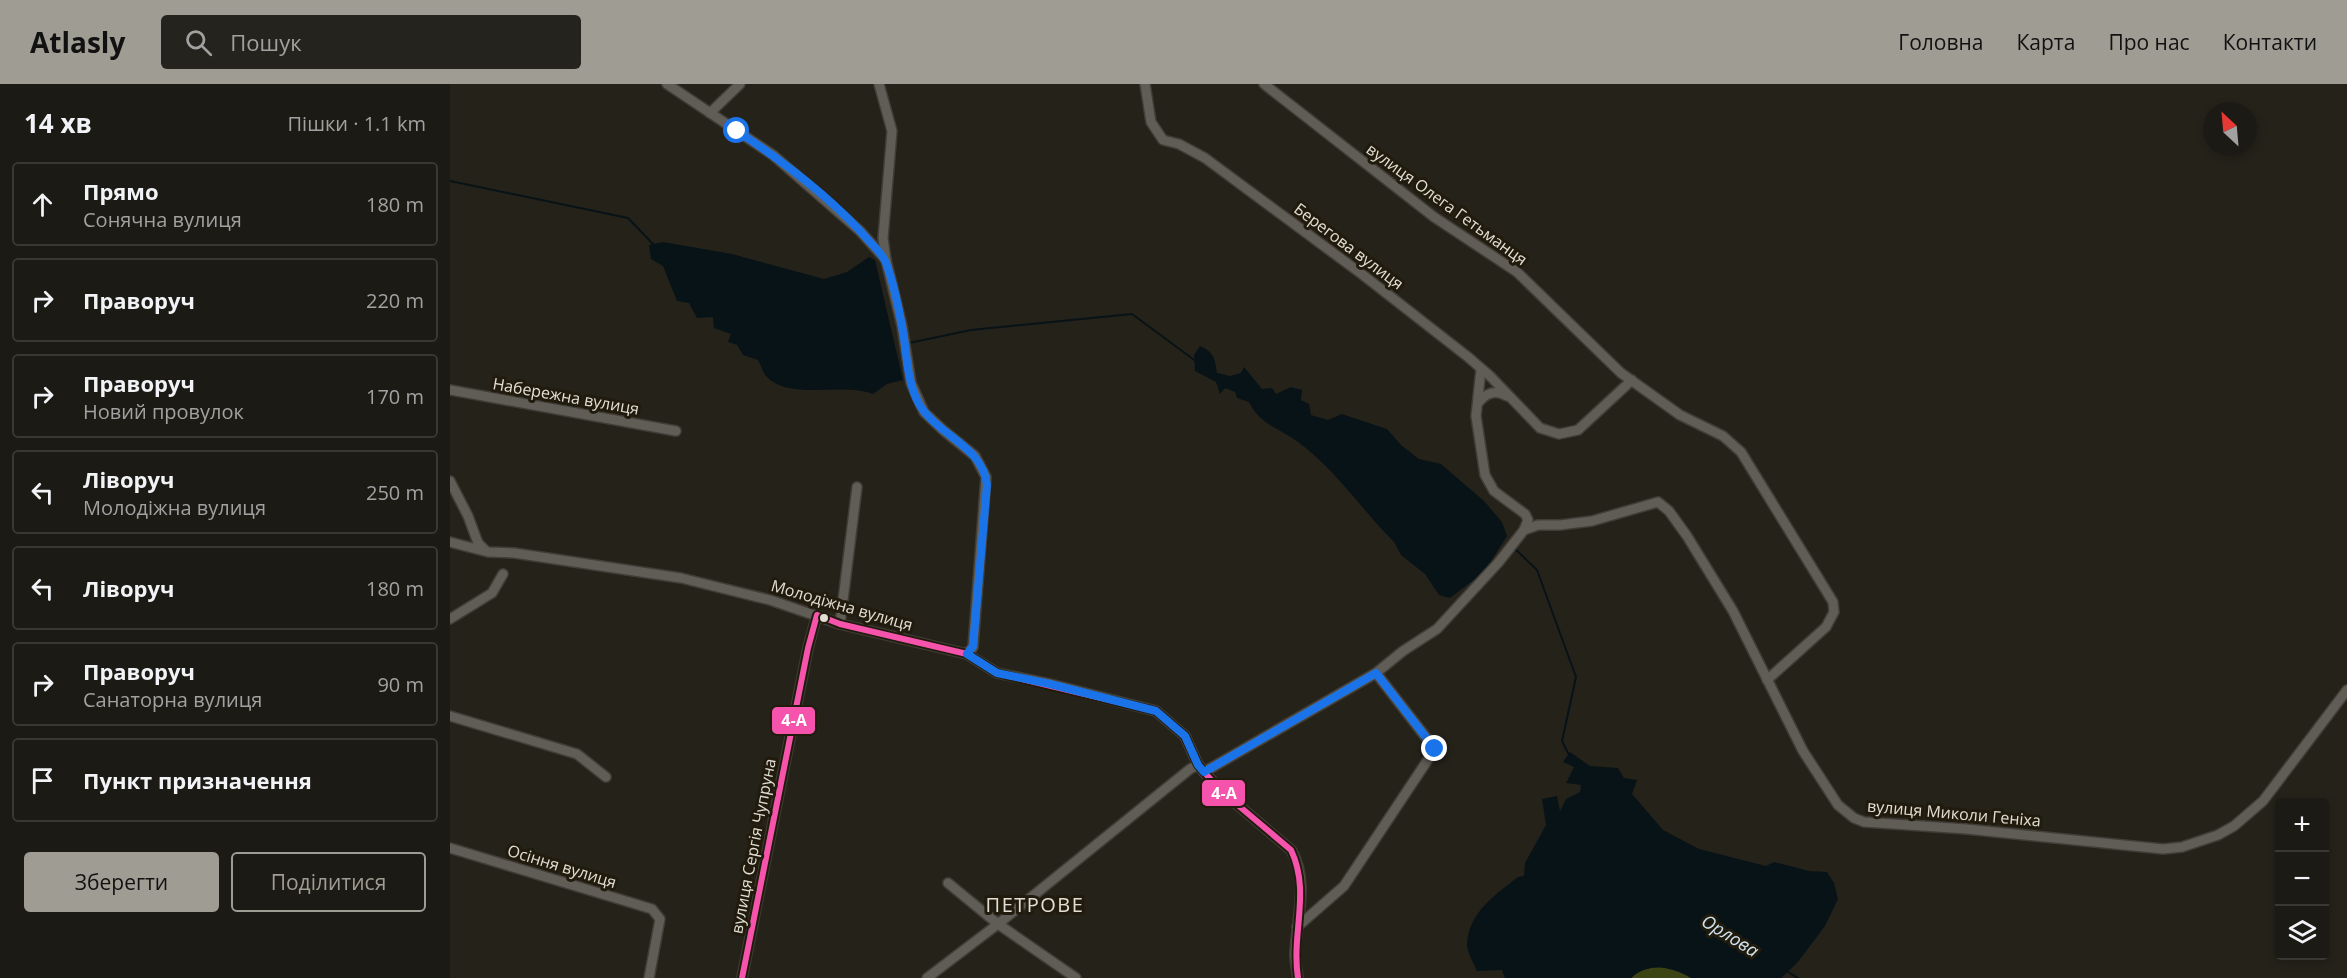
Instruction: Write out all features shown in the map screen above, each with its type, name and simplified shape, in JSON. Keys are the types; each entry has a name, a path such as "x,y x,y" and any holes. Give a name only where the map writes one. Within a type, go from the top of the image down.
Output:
{"street":[{"path":"667,84 773,155 860,231 885,260"},
{"path":"710,113 740,84"},
{"path":"879,84 892,131 883,238 885,260 902,326 914,393 931,420 975,456 984,470 987,485 973,646 967,654"},
{"name":"Берегова вулиця","path":"1145,84 1151,122 1163,140 1179,144 1205,158 1363,275 1482,369 1532,421 1549,432 1569,433 1578,430 1632,380"},
{"name":"вулиця Олега Гетьманця","path":"1264,84 1434,217 1517,272 1622,373 1680,415 1723,436 1741,452 1833,603 1834,612 1826,627 1767,680"},
{"path":"927,978 998,924 1190,769 1201,769 1376,673 1403,651 1437,629 1490,572 1528,524 1525,513 1494,491 1485,475 1478,431 1482,369"},
{"name":"Набережна вулиця","path":"450,390 676,431"},
{"path":"1478,404 1489,394 1498,392 1507,396"},
{"path":"450,481 468,516 478,543 488,552"},
{"path":"840,624 857,488"},
{"name":"вулиця Миколи Геніха","path":"1524,530 1538,525 1592,521 1658,502 1666,508 1733,611 1803,751 1838,805 1854,818 1875,824 1966,829 2163,849 2201,842 2235,826 2263,801 2347,690"},
{"name":"Молодіжна вулиця","path":"450,542 488,552 514,553 681,578 770,600 840,624 967,654 997,673 1156,711 1185,736 1201,769 1220,790 1291,850 1296,857 1301,879 1295,956 1298,978"},
{"path":"450,619 492,593 503,574"},
{"name":"вулиця Сергія Чупруна","path":"742,978 807,648 817,615"},
{"path":"1297,927 1344,886 1435,749 1376,673"},
{"path":"450,716 577,754 606,777"},
{"name":"Осіння вулиця","path":"450,848 656,911 660,919 649,978"},
{"path":"948,883 998,924 1076,978"}],"green space":[{"path":"1658,966 1683,973 1691,978 1631,978 1639,971"}],"water":[{"path":"663,242 732,254 824,279 847,272 869,257 875,260 903,380 887,384 873,394 847,390 802,390 777,384 767,377 758,360 743,355 737,345 728,342 731,334 714,328 713,317 697,318 689,303 677,301 663,266 651,259 649,245"},
{"path":"1200,346 1213,356 1217,373 1230,376 1241,373 1244,367 1262,389 1272,388 1276,394 1291,387 1302,390 1301,400 1309,404 1311,415 1328,420 1342,414 1387,429 1401,445 1419,459 1441,464 1484,501 1502,522 1507,536 1484,572 1450,598 1439,595 1425,574 1401,555 1394,542 1336,477 1311,453 1291,437 1264,421 1253,410 1249,402 1237,398 1235,392 1225,388 1220,394 1216,382 1195,371 1194,355"},
{"path":"1570,752 1590,766 1618,768 1624,778 1637,780 1632,794 1663,830 1699,849 1766,866 1774,862 1809,871 1827,872 1834,883 1838,899 1825,926 1797,963 1781,978 1691,978 1676,971 1660,968 1645,970 1631,978 1505,978 1502,970 1477,971 1469,954 1467,944 1469,933 1478,913 1485,905 1518,877 1524,876 1525,863 1546,825 1542,799 1557,796 1560,811 1566,799 1580,792 1581,785 1566,783 1574,767 1563,762"}],"waterway":[{"path":"450,181 628,218 654,245"},
{"path":"909,343 971,330 1132,314 1197,362"},
{"path":"1513,547 1537,570 1576,677 1562,741 1569,755"},
{"name":"Орлова","path":"1785,970 1798,978"}],"transit line":[{"name":"4-А","path":"742,978 808,648 817,615 840,624 967,654 997,673 1156,711 1185,736 1198,765 1220,790 1291,850 1300,881 1298,978"}],"district":[{"name":"ПЕТРОВЕ","path":"1035,905"}],"route":[{"path":"737,131 773,155 840,212 885,260 902,326 911,383 918,403 931,420 975,456 984,470 987,485 973,646 967,654 997,673 1156,711 1185,736 1198,765 1204,772 1376,673 1435,749"}]}
